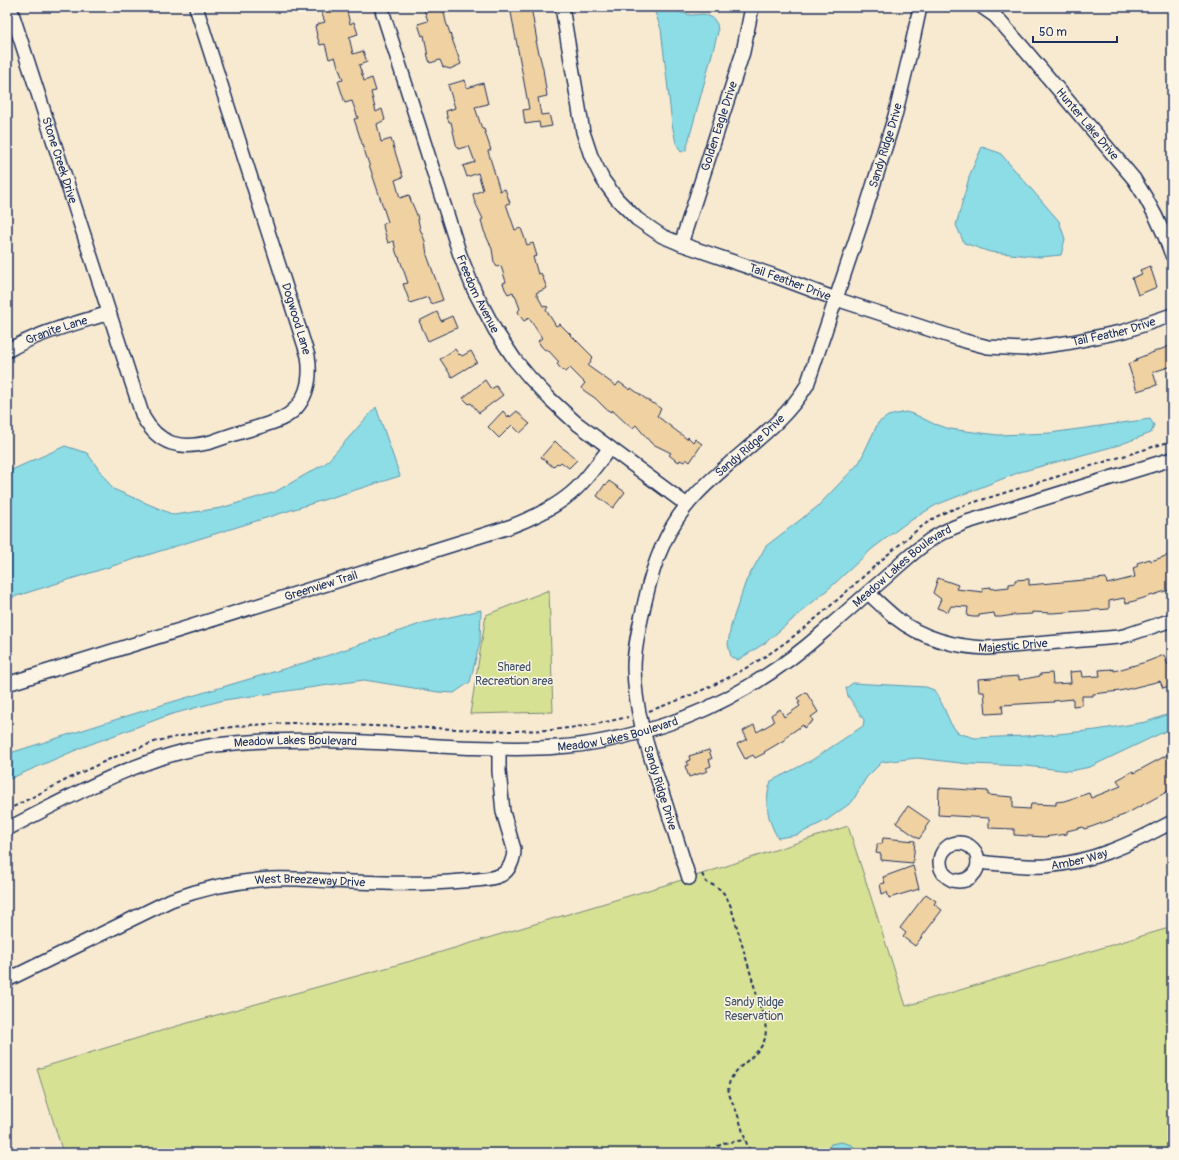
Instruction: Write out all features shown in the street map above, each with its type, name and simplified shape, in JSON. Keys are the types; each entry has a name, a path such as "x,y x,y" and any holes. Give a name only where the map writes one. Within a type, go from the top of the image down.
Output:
{"street":[{"name":"Stone Creek Drive","path":"10,7 108,313"},
{"name":"Dogwood Lane","path":"108,313 143,417 154,433 171,443 200,445 275,421 295,410 308,387 310,371 308,356 196,7"},
{"name":"Freedom Avenue","path":"381,7 460,255 474,290 503,344 514,360 534,383 562,411 687,506"},
{"name":"Tail Feather Drive","path":"562,7 583,132 587,146 596,167 610,190 627,211 655,231 681,244 836,299 977,344 998,348 1035,348 1113,334 1172,315"},
{"name":"Golden Eagle Drive","path":"681,244 743,52 752,7"},
{"name":"Sandy Ridge Drive","path":"689,878 638,715 635,689 635,662 650,579 666,538 694,496 785,413 800,397 807,385 895,116 920,7"},
{"name":"Hunter Lake Drive","path":"982,7 995,16 1019,43 1134,179 1153,210 1172,256"},
{"name":"Granite Lane","path":"7,351 39,335 108,313"},
{"name":"Greenview Trail","path":"7,684 529,520 559,503 577,488 610,448"},
{"name":"Meadow Lakes Boulevard","path":"7,829 71,796 119,774 169,756 213,746 283,741 500,748 558,748 622,736 666,724 706,708 764,677 781,666 801,651 926,543 951,528 1172,459"},
{"name":"Majestic Drive","path":"868,593 896,618 920,633 950,643 987,648 1119,637 1172,620"},
{"name":"West Breezeway Drive","path":"7,980 171,900 218,886 250,881 293,879 394,884 447,883 499,876 510,866 514,855 514,849 504,818 500,771 500,748"},
{"name":"Amber Way","path":"978,862 1024,866 1062,864 1120,848 1172,822"}],"path":[{"path":"7,810 76,774 112,758 163,740 215,729 249,725 292,723 510,731 552,730 592,725 638,715 683,698 736,674 756,663 800,632 898,546 935,518 962,506 1172,441"},
{"path":"702,874 706,882 719,888 725,894 731,907 765,1023 766,1034 763,1043 760,1048 737,1071 728,1085 745,1140 751,1153"},
{"path":"705,1153 724,1143 745,1140"}],"green space":[{"name":"Shared Recreation area","path":"549,590 553,712 470,714 486,615"},
{"name":"Sandy Ridge Reservation","path":"848,826 906,1006 1172,927 1172,1153 63,1153 37,1069 177,1026 411,961 702,874"}],"water":[{"path":"653,7 665,7 670,10 691,15 704,14 713,18 717,24 718,32 686,150 681,152 676,143 672,124 661,29"},
{"path":"982,147 1000,153 1059,221 1065,239 1061,255 1040,257 990,252 964,243 956,225 970,174"},
{"path":"376,407 400,476 7,599 7,472 65,446 87,453 113,489 174,515 221,508 275,492 326,463"},
{"path":"906,412 950,429 998,435 1050,433 1150,419 1154,425 1151,433 1119,445 1020,472 936,505 905,524 872,549 833,585 765,643 738,660 731,657 728,644 731,625 746,581 766,546 817,507 859,463 878,423 888,416"},
{"path":"481,610 480,642 470,682 454,693 438,692 364,680 224,700 169,715 83,747 7,780 7,754 165,704 317,659 423,623"},
{"path":"853,683 926,687 934,690 951,724 958,733 975,738 1048,735 1096,730 1146,722 1172,713 1172,728 1090,767 1070,771 1026,766 969,764 917,758 882,762 866,778 852,802 827,820 797,835 778,838 771,824 767,803 771,781 812,760 863,726 864,720 848,696 846,688"},
{"path":"841,1142 852,1145 860,1153 828,1153 827,1150 831,1144"}],"building":[{"path":"319,7 346,7 350,24 354,22 358,34 349,37 353,54 363,51 367,62 359,65 364,81 372,78 376,91 371,92 376,112 382,109 385,120 377,124 381,142 391,139 403,177 395,180 400,198 409,195 417,215 420,229 425,241 427,255 443,300 431,304 428,297 410,303 403,284 408,283 396,252 394,241 388,243 384,230 383,224 388,222 354,119 358,118 352,101 345,103 338,81 343,80 335,57 329,59 325,44 320,45 317,36 315,26 325,22"},
{"path":"423,7 443,7 446,22 461,64 450,69 443,67 440,60 430,63 424,35 422,36 418,24 428,21"},
{"path":"510,7 531,7 547,96 538,98 541,115 549,114 552,126 540,128 539,122 525,124 523,110 529,109"},
{"path":"465,80 467,88 483,83 488,104 475,107 491,150 488,151 500,191 505,189 510,203 506,204 515,230 521,228 527,245 533,243 537,256 533,257 538,274 541,273 547,288 536,293 543,306 548,307 546,310 556,326 560,324 593,357 588,366 616,386 619,382 630,390 631,388 653,404 654,403 661,409 657,416 687,439 688,437 693,442 695,439 702,444 690,462 686,459 684,462 680,460 679,462 674,459 669,455 671,453 651,443 636,425 633,428 628,425 612,410 611,412 606,409 595,398 581,388 585,383 570,368 566,372 561,369 557,364 559,362 547,349 545,350 541,346 538,341 542,338 529,318 524,321 520,316 518,311 520,309 515,295 513,292 508,294 503,283 506,282 501,266 497,267 494,262 492,249 481,220 483,219 474,200 473,194 483,190 478,173 467,177 463,166 475,162 469,146 458,149 451,122 449,122 447,117 446,111 455,108 448,85"},
{"path":"1150,266 1157,287 1138,295 1132,278 1142,274 1140,270"},
{"path":"437,312 441,321 452,316 457,328 428,341 419,321"},
{"path":"1172,345 1172,366 1153,372 1157,385 1137,391 1128,364 1137,361 1136,359"},
{"path":"455,349 459,355 460,354 462,356 471,351 477,362 452,377 440,359"},
{"path":"485,380 491,389 496,386 503,395 479,413 471,403 469,404 463,398"},
{"path":"503,411 508,417 509,415 510,417 517,411 530,424 520,433 512,425 499,438 488,427"},
{"path":"555,441 577,460 569,468 561,462 559,464 557,463 553,467 541,457"},
{"path":"609,481 625,492 613,508 597,496 605,484 606,485"},
{"path":"1169,555 1172,564 1172,589 1126,603 1124,598 1109,601 1109,609 1052,613 1032,612 1032,614 1001,617 995,617 994,613 973,617 967,616 968,607 951,606 948,612 937,608 941,599 933,593 938,578 958,585 956,589 983,592 982,588 991,587 991,589 1009,587 1009,584 1015,583 1015,580 1029,579 1029,585 1106,578 1107,584 1135,577 1133,568 1138,566 1137,563 1150,559 1151,561"},
{"path":"1164,655 1168,665 1172,664 1172,685 1163,688 1160,681 1120,691 1093,694 1093,696 1082,696 1082,705 1073,706 1073,699 1053,701 1054,702 1002,705 1003,713 986,714 984,692 979,692 978,679 1019,676 1019,680 1040,676 1040,674 1052,673 1053,684 1071,683 1070,672 1082,671 1083,677 1100,676 1099,670 1114,669 1114,671"},
{"path":"806,692 818,712 811,717 813,721 804,728 803,725 785,737 786,739 764,752 765,753 755,758 753,755 745,759 737,744 747,739 743,731 754,725 757,732 774,722 771,715 780,709 784,717 800,706 798,703 800,702 797,698"},
{"path":"709,750 712,759 709,759 711,766 706,768 708,771 689,777 685,766 688,765 687,761 690,760 689,756"},
{"path":"1169,754 1172,761 1172,789 1124,815 1084,829 1083,827 1067,831 1067,834 1044,837 1014,835 1014,829 989,828 989,818 938,815 939,788 988,791 988,795 1013,797 1013,808 1030,809 1031,804 1056,805 1056,802 1089,793 1091,798 1121,786 1117,780 1133,771 1134,773"},
{"path":"908,806 930,821 919,839 896,823"},
{"path":"883,838 915,841 913,863 881,860 881,854 876,853 877,844 882,844"},
{"path":"913,866 919,889 889,898 887,892 882,894 880,884 885,883 883,877"},
{"path":"926,894 936,901 934,904 942,910 915,946 903,937 906,933 900,928"}]}
